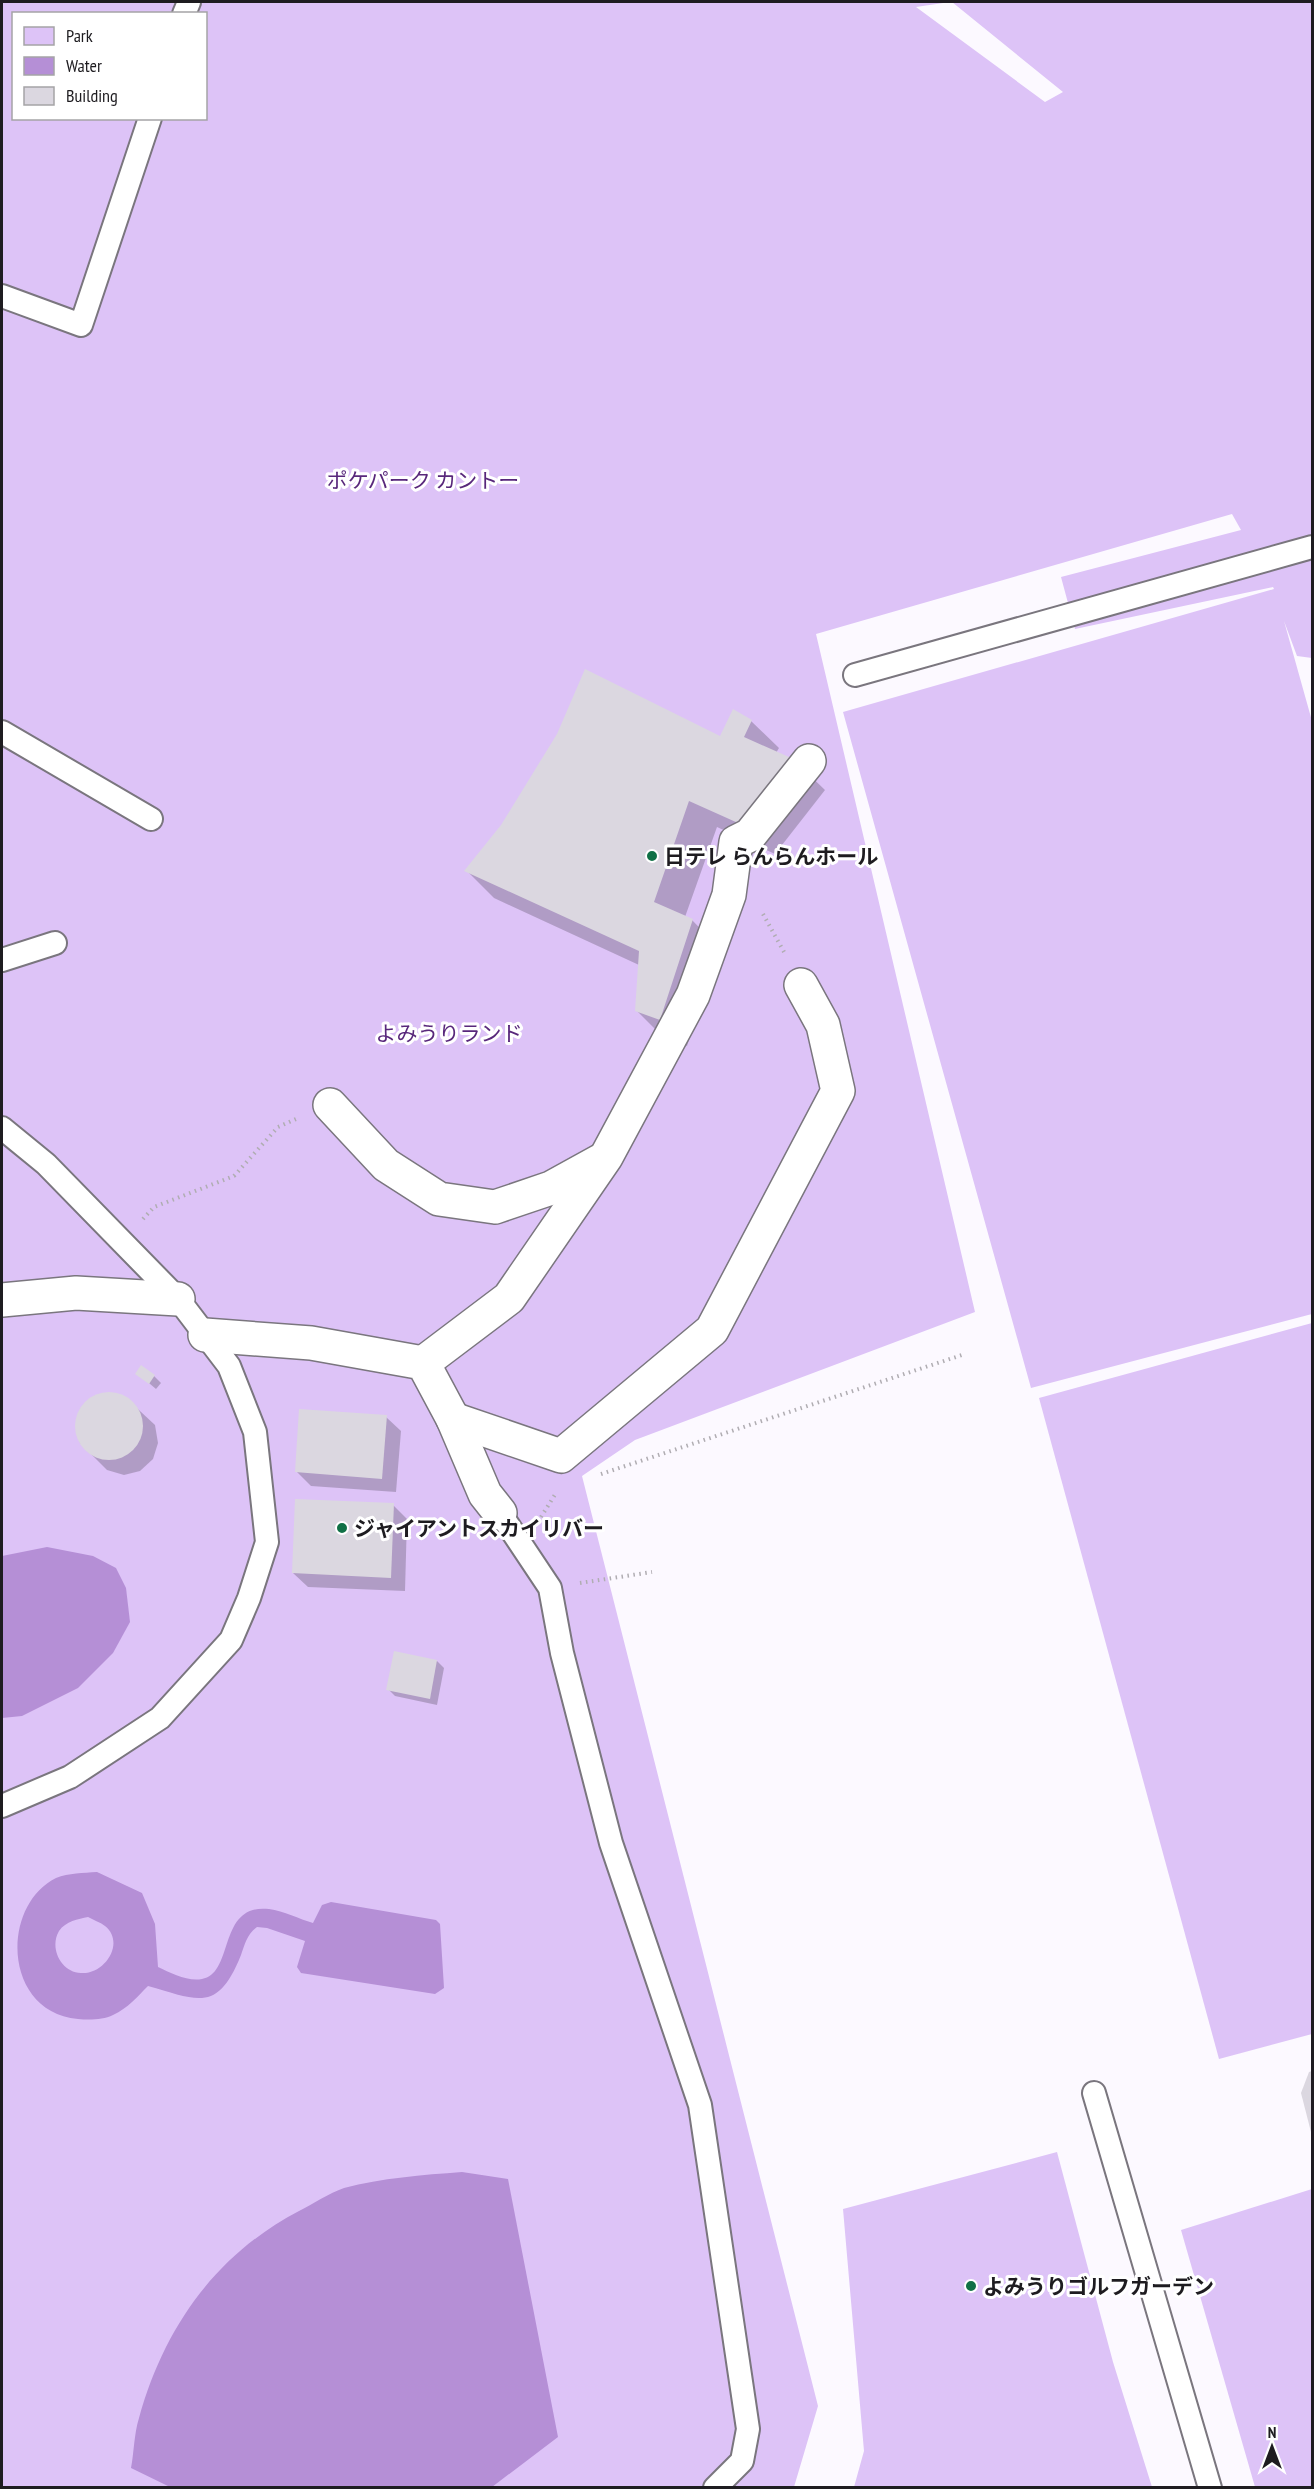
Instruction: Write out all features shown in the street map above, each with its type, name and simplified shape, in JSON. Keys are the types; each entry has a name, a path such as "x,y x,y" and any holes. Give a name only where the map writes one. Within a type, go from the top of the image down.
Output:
{"street":[{"path":"205,1335 310,1343 423,1363 509,1298 606,1157 693,995 729,896 736,842 750,835 809,761"},
{"path":"453,1419 561,1456 712,1330 838,1091 823,1025 801,985"},
{"path":"330,1105 386,1166 439,1199 495,1206 551,1188 606,1157"},
{"path":"2,1300 76,1293 178,1299"},
{"path":"423,1363 453,1419 485,1494 500,1513"}],"lane":[{"path":"2,296 81,325 149,120"},
{"path":"855,675 1312,547"},
{"path":"2,732 151,819"},
{"path":"2,960 55,943"},
{"path":"2,1128 46,1164 178,1299 229,1366 255,1432 267,1542 249,1598 231,1640 160,1718 70,1777 2,1806"},
{"path":"500,1513 521,1548 550,1588 562,1653 611,1844 700,2105 748,2429 742,2461 715,2487"},
{"path":"1094,2093 1210,2487"}],"path":[{"path":"762,912 801,985"},
{"path":"122,1242 154,1207 234,1176 278,1127 330,1105"},
{"path":"593,1477 962,1355"},
{"path":"521,1548 560,1488"},
{"path":"550,1588 652,1572"}],"green space":[{"name":"よみうりランド","path":"2,2 950,2 916,7 1045,102 1063,92 952,2 1312,2 1312,658 1297,656 1284,621 1312,721 1312,1314 1031,1388 843,712 1274,589 1273,587 1075,629 1061,577 1241,530 1232,514 816,634 975,1312 635,1440 582,1476 818,2406 794,2487 2,2487"},
{"path":"1312,1323 1312,2034 1219,2059 1039,1398"},
{"name":"よみうりゴルフガーデン","path":"1057,2152 1113,2362 1152,2487 854,2487 864,2451 843,2209"},
{"path":"1312,2189 1312,2487 1255,2487 1181,2230"}],"water":[{"path":"47,1547 93,1556 116,1568 126,1588 130,1622 113,1653 78,1688 22,1716 2,1718 2,1556"},
{"path":"97,1872 142,1893 155,1924 158,1967 180,1976 197,1980 212,1974 219,1965 234,1927 241,1917 253,1910 275,1910 313,1923 322,1905 331,1902 436,1920 440,1924 444,1988 435,1994 301,1973 297,1967 305,1941 267,1928 257,1927 247,1940 233,1973 215,1994 194,1998 148,1986 123,2009 105,2018 78,2019 53,2012 35,1998 23,1979 18,1956 19,1933 25,1911 38,1892 56,1878","holes":["88,1917 105,1926 111,1933 113,1949 110,1957 97,1969 89,1972 74,1972 59,1958 55,1945 56,1938 59,1931 69,1923"]},
{"path":"462,2172 508,2179 558,2437 492,2487 172,2488 131,2468 139,2418 163,2354 178,2325 197,2297 242,2249 299,2211 344,2188 387,2179"}],"building":[{"path":"585,669 720,736 733,709 752,720 744,737 798,761 747,827 689,801 654,902 693,919 660,1020 635,1011 639,951 464,871 501,825 557,734"},
{"path":"141,1365 155,1375 149,1384 135,1374"},
{"path":"109,1392 122,1394 133,1402 141,1413 143,1426 141,1439 133,1450 122,1458 109,1460 96,1458 85,1450 77,1439 75,1426 77,1413 85,1402 96,1394"},
{"path":"299,1409 387,1415 382,1479 295,1472"},
{"path":"295,1499 394,1503 391,1578 292,1573"},
{"path":"394,1651 437,1660 430,1699 386,1690"},
{"path":"1312,2071 1312,2136 1301,2093 1309,2072"}],"place":[{"name":"日テレ らんらんホール","path":"652,856"},
{"name":"ジャイアントスカイリバー","path":"342,1528"},
{"name":"よみうりゴルフガーデン","path":"971,2286"}],"park label":[{"name":"ポケパーク カントー","path":"423,480"}]}
